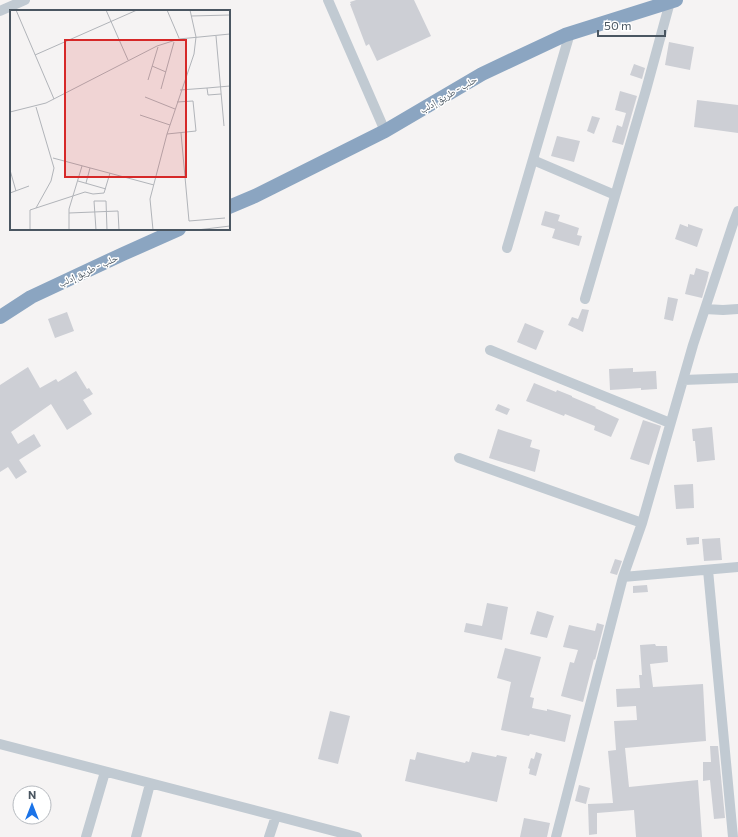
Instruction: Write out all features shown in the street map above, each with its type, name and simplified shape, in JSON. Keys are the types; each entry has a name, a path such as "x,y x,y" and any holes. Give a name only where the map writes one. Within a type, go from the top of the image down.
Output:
{"highway":[{"name":"حلب - طريق إدلب","path":"230,208 385,131 482,74 570,33 673,1"},
{"name":"حلب - طريق إدلب","path":"0,317 31,297 177,230"}],"street":[{"path":"0,11 25,0"},
{"path":"328,0 385,131"},
{"path":"585,299 673,1"},
{"path":"507,248 570,33"},
{"path":"533,160 615,195"},
{"path":"556,837 623,577 642,523 670,422 705,309 738,211"},
{"path":"705,309 738,309"},
{"path":"490,350 670,422"},
{"path":"683,380 738,378"},
{"path":"459,458 642,523"},
{"path":"623,577 738,567"},
{"path":"708,570 733,837"},
{"path":"0,744 357,837"},
{"path":"86,837 105,772"},
{"path":"136,837 150,784"},
{"path":"269,837 276,816"}],"building":[{"path":"356,0 414,0 431,36 377,61 369,44 366,46 350,4 350,2"},
{"path":"669,42 694,47 690,70 665,65"},
{"path":"634,64 645,68 642,79 630,75"},
{"path":"620,91 637,96 623,145 612,142 617,125 622,127 626,113 615,110"},
{"path":"697,100 738,105 738,133 694,127"},
{"path":"592,116 600,118 594,134 587,131"},
{"path":"557,136 580,141 574,162 551,156"},
{"path":"545,211 560,215 558,221 579,228 577,235 582,236 579,246 552,238 555,229 541,225"},
{"path":"680,224 688,227 688,224 703,229 697,247 675,239"},
{"path":"696,268 709,272 702,298 685,294 690,274 694,275"},
{"path":"668,297 678,299 673,321 664,319"},
{"path":"582,309 589,310 583,332 568,325 572,317 578,319"},
{"path":"67,312 74,331 55,338 48,319"},
{"path":"525,323 544,331 536,350 517,342"},
{"path":"28,367 40,388 56,379 58,382 76,371 87,389 89,388 93,394 83,400 92,414 67,430 51,404 11,432 18,444 34,434 41,446 19,460 27,472 16,479 8,467 0,472 0,385"},
{"path":"633,368 633,372 656,371 657,389 641,390 641,388 610,390 609,369"},
{"path":"534,383 556,392 557,390 572,396 619,419 611,437 594,430 595,426 526,401"},
{"path":"498,404 510,409 507,415 495,410"},
{"path":"643,420 661,426 649,465 630,459"},
{"path":"712,427 715,460 697,462 692,429"},
{"path":"498,429 532,440 530,447 540,450 535,472 489,458"},
{"path":"693,484 694,508 676,509 674,485"},
{"path":"699,537 699,544 687,545 686,538"},
{"path":"720,538 722,560 704,561 702,539"},
{"path":"615,559 622,561 617,575 610,573"},
{"path":"647,585 648,592 633,593 633,586"},
{"path":"487,603 508,607 502,640 464,632 466,623 482,626"},
{"path":"537,611 554,616 547,638 530,634"},
{"path":"597,623 604,625 583,702 561,696 570,662 574,663 578,650 563,647 569,625 595,631"},
{"path":"655,644 656,646 667,646 668,662 650,664 653,687 703,684 706,741 625,748 629,787 698,780 702,837 636,837 634,810 597,813 597,834 589,835 588,804 613,803 608,751 616,750 614,721 637,720 636,706 617,707 616,689 640,688 639,675 642,675 640,645"},
{"path":"505,648 541,657 530,697 534,698 532,708 547,711 547,709 571,715 565,742 530,734 529,736 501,730 511,682 497,678"},
{"path":"330,711 350,716 338,764 318,759"},
{"path":"710,746 718,746 725,818 714,819 710,780 703,781 703,762 711,762"},
{"path":"417,752 465,763 466,761 469,762 472,752 496,757 497,755 507,757 497,802 405,781 410,759 415,760"},
{"path":"536,752 542,754 536,776 529,774 530,769 528,768 531,758 534,759"},
{"path":"579,785 590,788 586,804 575,801"},
{"path":"524,818 550,823 547,837 520,837"}]}
